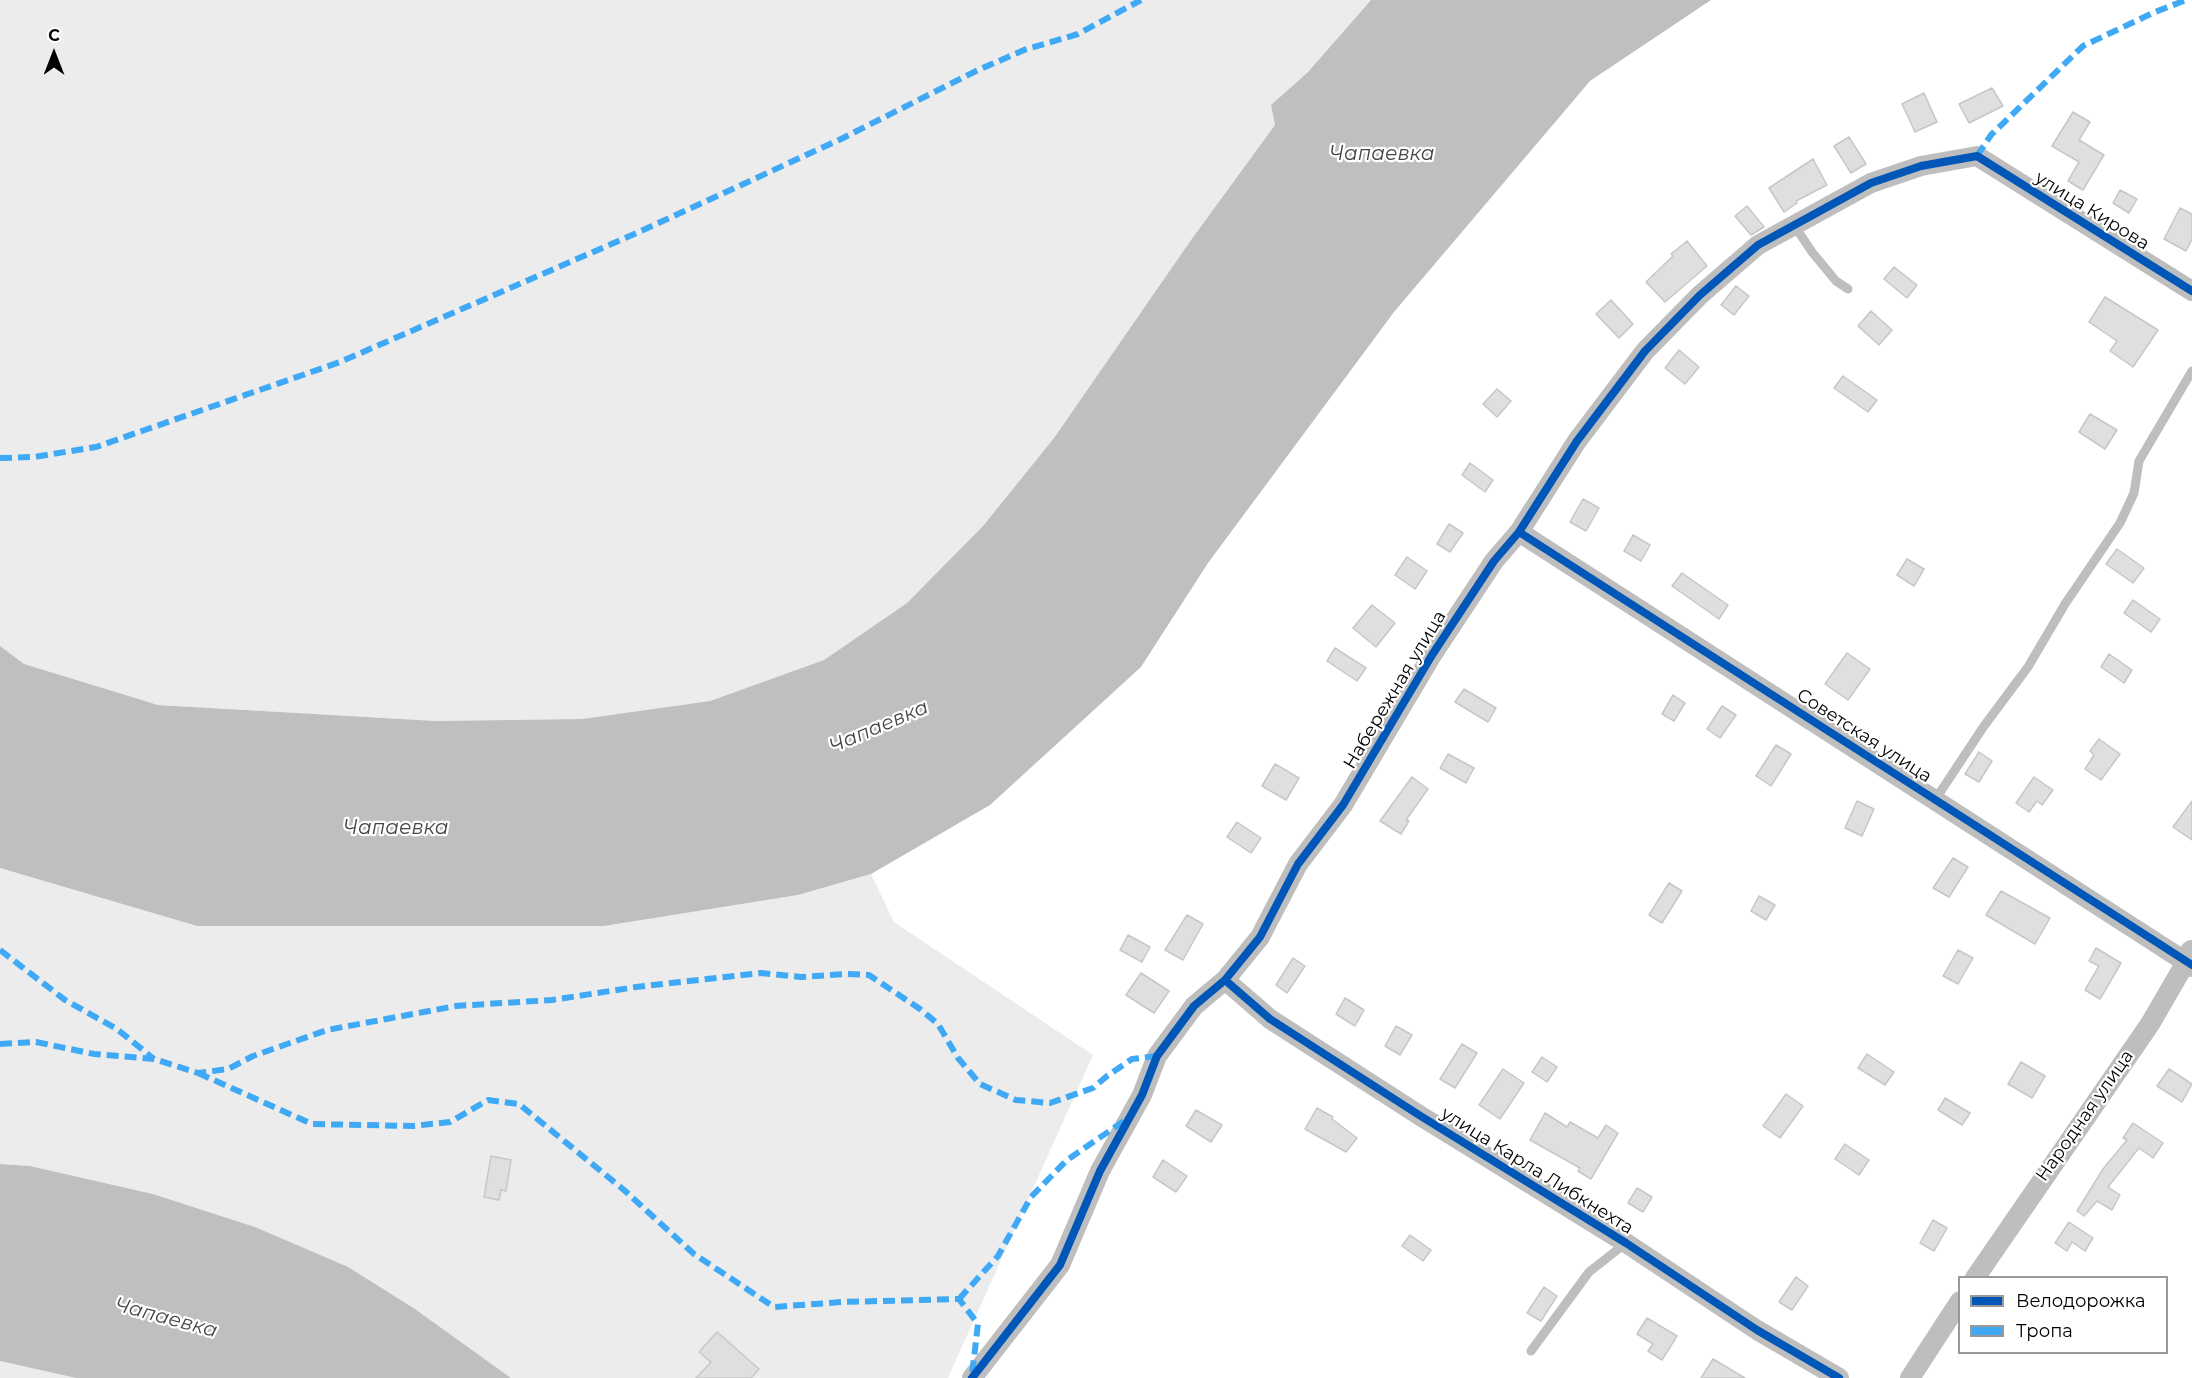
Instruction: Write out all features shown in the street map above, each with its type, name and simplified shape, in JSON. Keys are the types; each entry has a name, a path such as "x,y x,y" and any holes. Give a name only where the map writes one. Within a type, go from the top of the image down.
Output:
{"street":[{"name":"Набережная улица","path":"972,1378 1060,1265 1100,1171 1142,1095 1157,1056 1194,1006 1225,980 1260,937 1298,864 1343,805 1432,655 1494,561 1519,532 1577,441 1645,351 1700,295 1758,245 1871,183 1921,166 1977,156"},
{"name":"улица Кирова","path":"1977,156 2192,291"},
{"name":"Советская улица","path":"1519,532 1935,800 2190,960"},
{"name":"Народная улица","path":"1976,1276 2150,1024 2190,960"},
{"name":"улица Карла Либкнехта","path":"1225,980 1270,1019 1419,1115 1626,1243 1757,1330 1839,1378"},
{"path":"1910,1378 1958,1303"}],"lane":[{"path":"1794,225 1812,252 1836,281 1848,289"},
{"path":"1935,800 1984,726 2028,668 2066,604 2120,523 2134,493 2139,461 2192,371"},
{"path":"1531,1351 1589,1272 1626,1243"}],"shaded area":[{"path":"0,0 1371,0 1308,72 1271,105 1275,125 1191,240 1054,438 983,526 907,603 824,660 710,701 582,719 436,721 158,705 23,664 0,646"},
{"path":"0,868 197,926 604,926 798,895 871,874 894,922 1093,1055 948,1378 511,1378 415,1309 255,1227 153,1194 30,1166 0,1164"},
{"path":"0,1361 76,1378 0,1378"}],"water":[{"name":"Чапаевка","path":"1371,0 1711,0 1590,81 1394,312 1208,563 1141,667 990,805 871,874 798,895 604,926 197,926 0,868 0,646 24,664 158,705 436,721 582,719 710,701 824,660 907,603 983,526 1054,438 1191,240 1275,125 1271,105 1308,72"},
{"name":"Чапаевка","path":"0,1164 30,1166 153,1194 255,1227 348,1267 415,1309 511,1378 76,1378 0,1361"}],"building":[{"path":"1992,88 2003,106 1969,123 1959,104"},
{"path":"1924,93 1937,122 1915,132 1902,104"},
{"path":"2073,112 2090,122 2079,140 2104,155 2083,190 2068,181 2079,162 2052,146"},
{"path":"1849,137 1866,164 1851,173 1834,146"},
{"path":"1813,159 1827,185 1796,201 1797,203 1784,212 1769,188"},
{"path":"2120,190 2137,199 2129,213 2113,203"},
{"path":"1747,206 1764,227 1751,235 1735,216"},
{"path":"2180,208 2192,214 2192,239 2186,251 2164,239"},
{"path":"1687,241 1707,266 1665,302 1646,282 1673,256 1671,254"},
{"path":"1894,267 1917,285 1907,298 1884,279"},
{"path":"1736,286 1749,296 1734,315 1721,305"},
{"path":"2105,297 2158,330 2133,367 2110,351 2117,341 2089,322"},
{"path":"1611,300 1633,324 1619,338 1596,314"},
{"path":"1871,311 1892,330 1879,345 1858,326"},
{"path":"1679,350 1699,367 1685,384 1665,368"},
{"path":"1843,376 1877,400 1868,412 1834,388"},
{"path":"1497,389 1511,401 1497,417 1483,404"},
{"path":"2090,414 2117,430 2105,449 2079,432"},
{"path":"1470,463 1493,480 1485,492 1462,475"},
{"path":"1583,499 1599,508 1586,531 1570,522"},
{"path":"1449,524 1463,533 1450,552 1437,544"},
{"path":"1633,535 1650,545 1641,561 1624,551"},
{"path":"2117,549 2144,568 2133,583 2106,564"},
{"path":"1407,557 1427,571 1415,589 1395,575"},
{"path":"1907,559 1924,569 1914,586 1897,575"},
{"path":"1682,573 1728,605 1719,619 1672,586"},
{"path":"2133,600 2160,619 2151,632 2124,613"},
{"path":"1372,605 1395,623 1376,647 1353,628"},
{"path":"1335,648 1366,668 1357,681 1327,661"},
{"path":"1847,653 1870,669 1848,700 1825,684"},
{"path":"2109,654 2132,670 2124,683 2101,667"},
{"path":"1464,689 1496,708 1488,722 1455,702"},
{"path":"1673,695 1685,703 1674,721 1662,714"},
{"path":"1722,706 1736,715 1720,738 1707,729"},
{"path":"2099,739 2120,754 2101,780 2085,769 2094,755 2090,751"},
{"path":"1776,745 1791,754 1771,786 1756,776"},
{"path":"1979,752 1992,761 1979,782 1965,774"},
{"path":"1448,754 1474,768 1466,783 1440,768"},
{"path":"1275,764 1299,778 1286,800 1262,786"},
{"path":"1412,777 1428,789 1406,820 1409,821 1401,834 1380,821"},
{"path":"2034,777 2053,790 2042,805 2037,801 2029,812 2016,803"},
{"path":"1857,801 1874,809 1862,836 1845,828"},
{"path":"2192,801 2192,840 2173,827"},
{"path":"1237,822 1261,838 1251,853 1227,837"},
{"path":"1953,858 1968,867 1949,897 1933,888"},
{"path":"1669,883 1682,891 1662,923 1649,915"},
{"path":"2001,891 2050,918 2035,944 1986,915"},
{"path":"1759,896 1775,905 1766,920 1751,911"},
{"path":"1187,915 1203,924 1183,960 1165,950"},
{"path":"1128,935 1150,947 1142,962 1120,950"},
{"path":"2096,948 2121,963 2100,999 2085,990 2099,966 2089,961"},
{"path":"1958,950 1973,958 1958,984 1943,976"},
{"path":"1293,958 1305,966 1287,993 1276,985"},
{"path":"1141,973 1169,991 1154,1013 1126,995"},
{"path":"1345,998 1364,1010 1355,1026 1336,1014"},
{"path":"1396,1026 1412,1035 1400,1055 1385,1046"},
{"path":"1462,1044 1477,1053 1455,1088 1440,1079"},
{"path":"1867,1054 1894,1072 1885,1085 1858,1068"},
{"path":"1542,1057 1557,1067 1547,1082 1532,1072"},
{"path":"2021,1062 2045,1076 2032,1098 2008,1084"},
{"path":"1503,1069 1524,1083 1500,1119 1479,1105"},
{"path":"2169,1069 2192,1084 2182,1102 2157,1086"},
{"path":"1786,1094 1803,1106 1780,1138 1763,1126"},
{"path":"1945,1098 1970,1113 1962,1125 1938,1110"},
{"path":"1317,1108 1333,1117 1332,1119 1357,1138 1346,1152 1305,1129"},
{"path":"1196,1110 1222,1125 1211,1142 1186,1126"},
{"path":"1545,1113 1567,1127 1570,1122 1598,1138 1606,1125 1618,1133 1591,1179 1578,1171 1580,1168 1530,1140"},
{"path":"2133,1123 2163,1143 2153,1158 2139,1148 2108,1187 2120,1195 2112,1210 2097,1201 2084,1216 2077,1211 2103,1169 2127,1140 2123,1138"},
{"path":"1845,1144 1869,1160 1859,1175 1835,1159"},
{"path":"491,1156 511,1160 506,1191 501,1190 499,1200 484,1197"},
{"path":"1163,1160 1187,1176 1176,1192 1153,1177"},
{"path":"1637,1188 1652,1197 1643,1212 1628,1203"},
{"path":"1933,1220 1947,1228 1934,1251 1920,1243"},
{"path":"2069,1222 2093,1238 2085,1251 2072,1242 2067,1251 2055,1243"},
{"path":"1410,1235 1431,1250 1423,1261 1402,1246"},
{"path":"1796,1277 1808,1286 1792,1310 1779,1302"},
{"path":"1544,1287 1557,1296 1541,1321 1527,1313"},
{"path":"1647,1318 1677,1336 1662,1360 1648,1351 1653,1344 1637,1334"},
{"path":"717,1332 759,1369 751,1378 696,1378 711,1362 699,1352"},
{"path":"1713,1359 1745,1378 1701,1378"}],"marked path":[{"path":"0,458 34,457 96,447 340,362 639,232 841,139 976,71 1024,50 1078,34 1141,0"},
{"path":"1977,156 1991,135 2083,46 2186,0"},
{"path":"0,950 65,1000 117,1029 154,1059"},
{"path":"0,1044 36,1042 94,1054 154,1059 198,1073 228,1069 253,1056 327,1030 456,1006 552,1000 636,987 761,973 801,977 869,975 920,1009 938,1024 958,1058 980,1084 1016,1100 1050,1103 1093,1088 1132,1059 1157,1056"},
{"path":"198,1073 312,1124 413,1126 450,1122 488,1100 519,1104 624,1190 694,1254 774,1307 842,1302 959,1299 978,1324 972,1375"},
{"path":"959,1299 998,1256 1031,1197 1067,1160 1124,1121"}],"cycle path":[{"path":"972,1378 1060,1265 1100,1171 1142,1095 1157,1056 1194,1006 1225,980 1260,937 1298,864 1343,805 1432,655 1494,561 1519,532 1577,441 1645,351 1700,295 1758,245 1871,183 1921,166 1977,156 2192,291"},
{"path":"1519,532 2192,965"},
{"path":"1225,980 1270,1019 1419,1115 1626,1243 1757,1330 1839,1378"}]}
